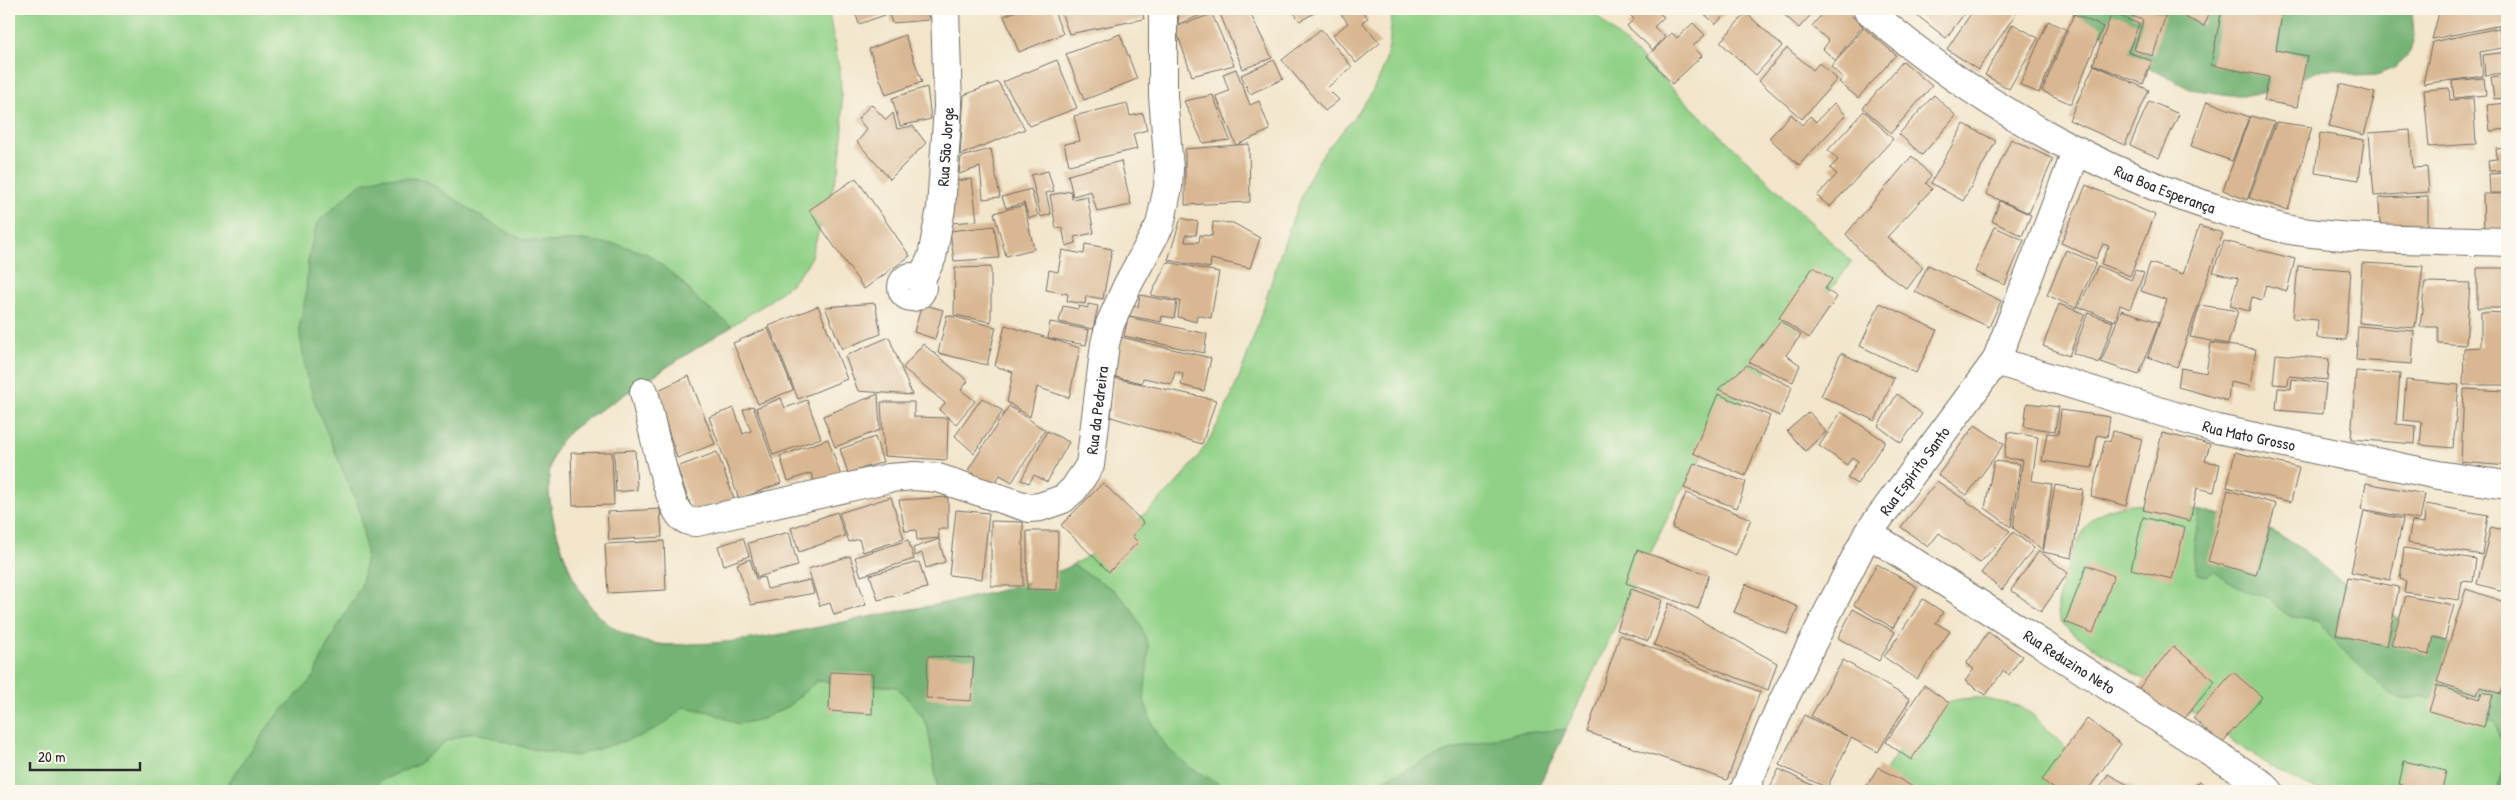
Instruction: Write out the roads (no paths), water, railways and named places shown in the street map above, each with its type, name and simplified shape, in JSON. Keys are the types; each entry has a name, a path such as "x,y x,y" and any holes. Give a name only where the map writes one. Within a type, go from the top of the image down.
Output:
{"street":[{"name":"Rua São Jorge","path":"920,281 932,256 941,208 948,108 945,9"},
{"name":"Rua da Pedreira","path":"644,392 671,497 679,514 688,522 697,522 900,477 938,478 1029,508 1052,504 1063,499 1074,489 1090,465 1102,361 1110,324 1140,259 1160,225 1165,207 1169,169 1163,96 1163,9"},
{"name":"Rua Boa Esperança","path":"1867,9 1932,63 1995,105 2077,150 2146,183 2218,209 2294,231 2507,242"},
{"name":"Rua Espírito Santo","path":"1744,791 1781,705 1868,533 1996,362 2077,150"},
{"name":"Rua Mato Grosso","path":"1996,362 2217,429 2438,475 2507,485"},
{"name":"Rua Reduzino Neto","path":"1868,533 2263,785 2269,791"}]}
